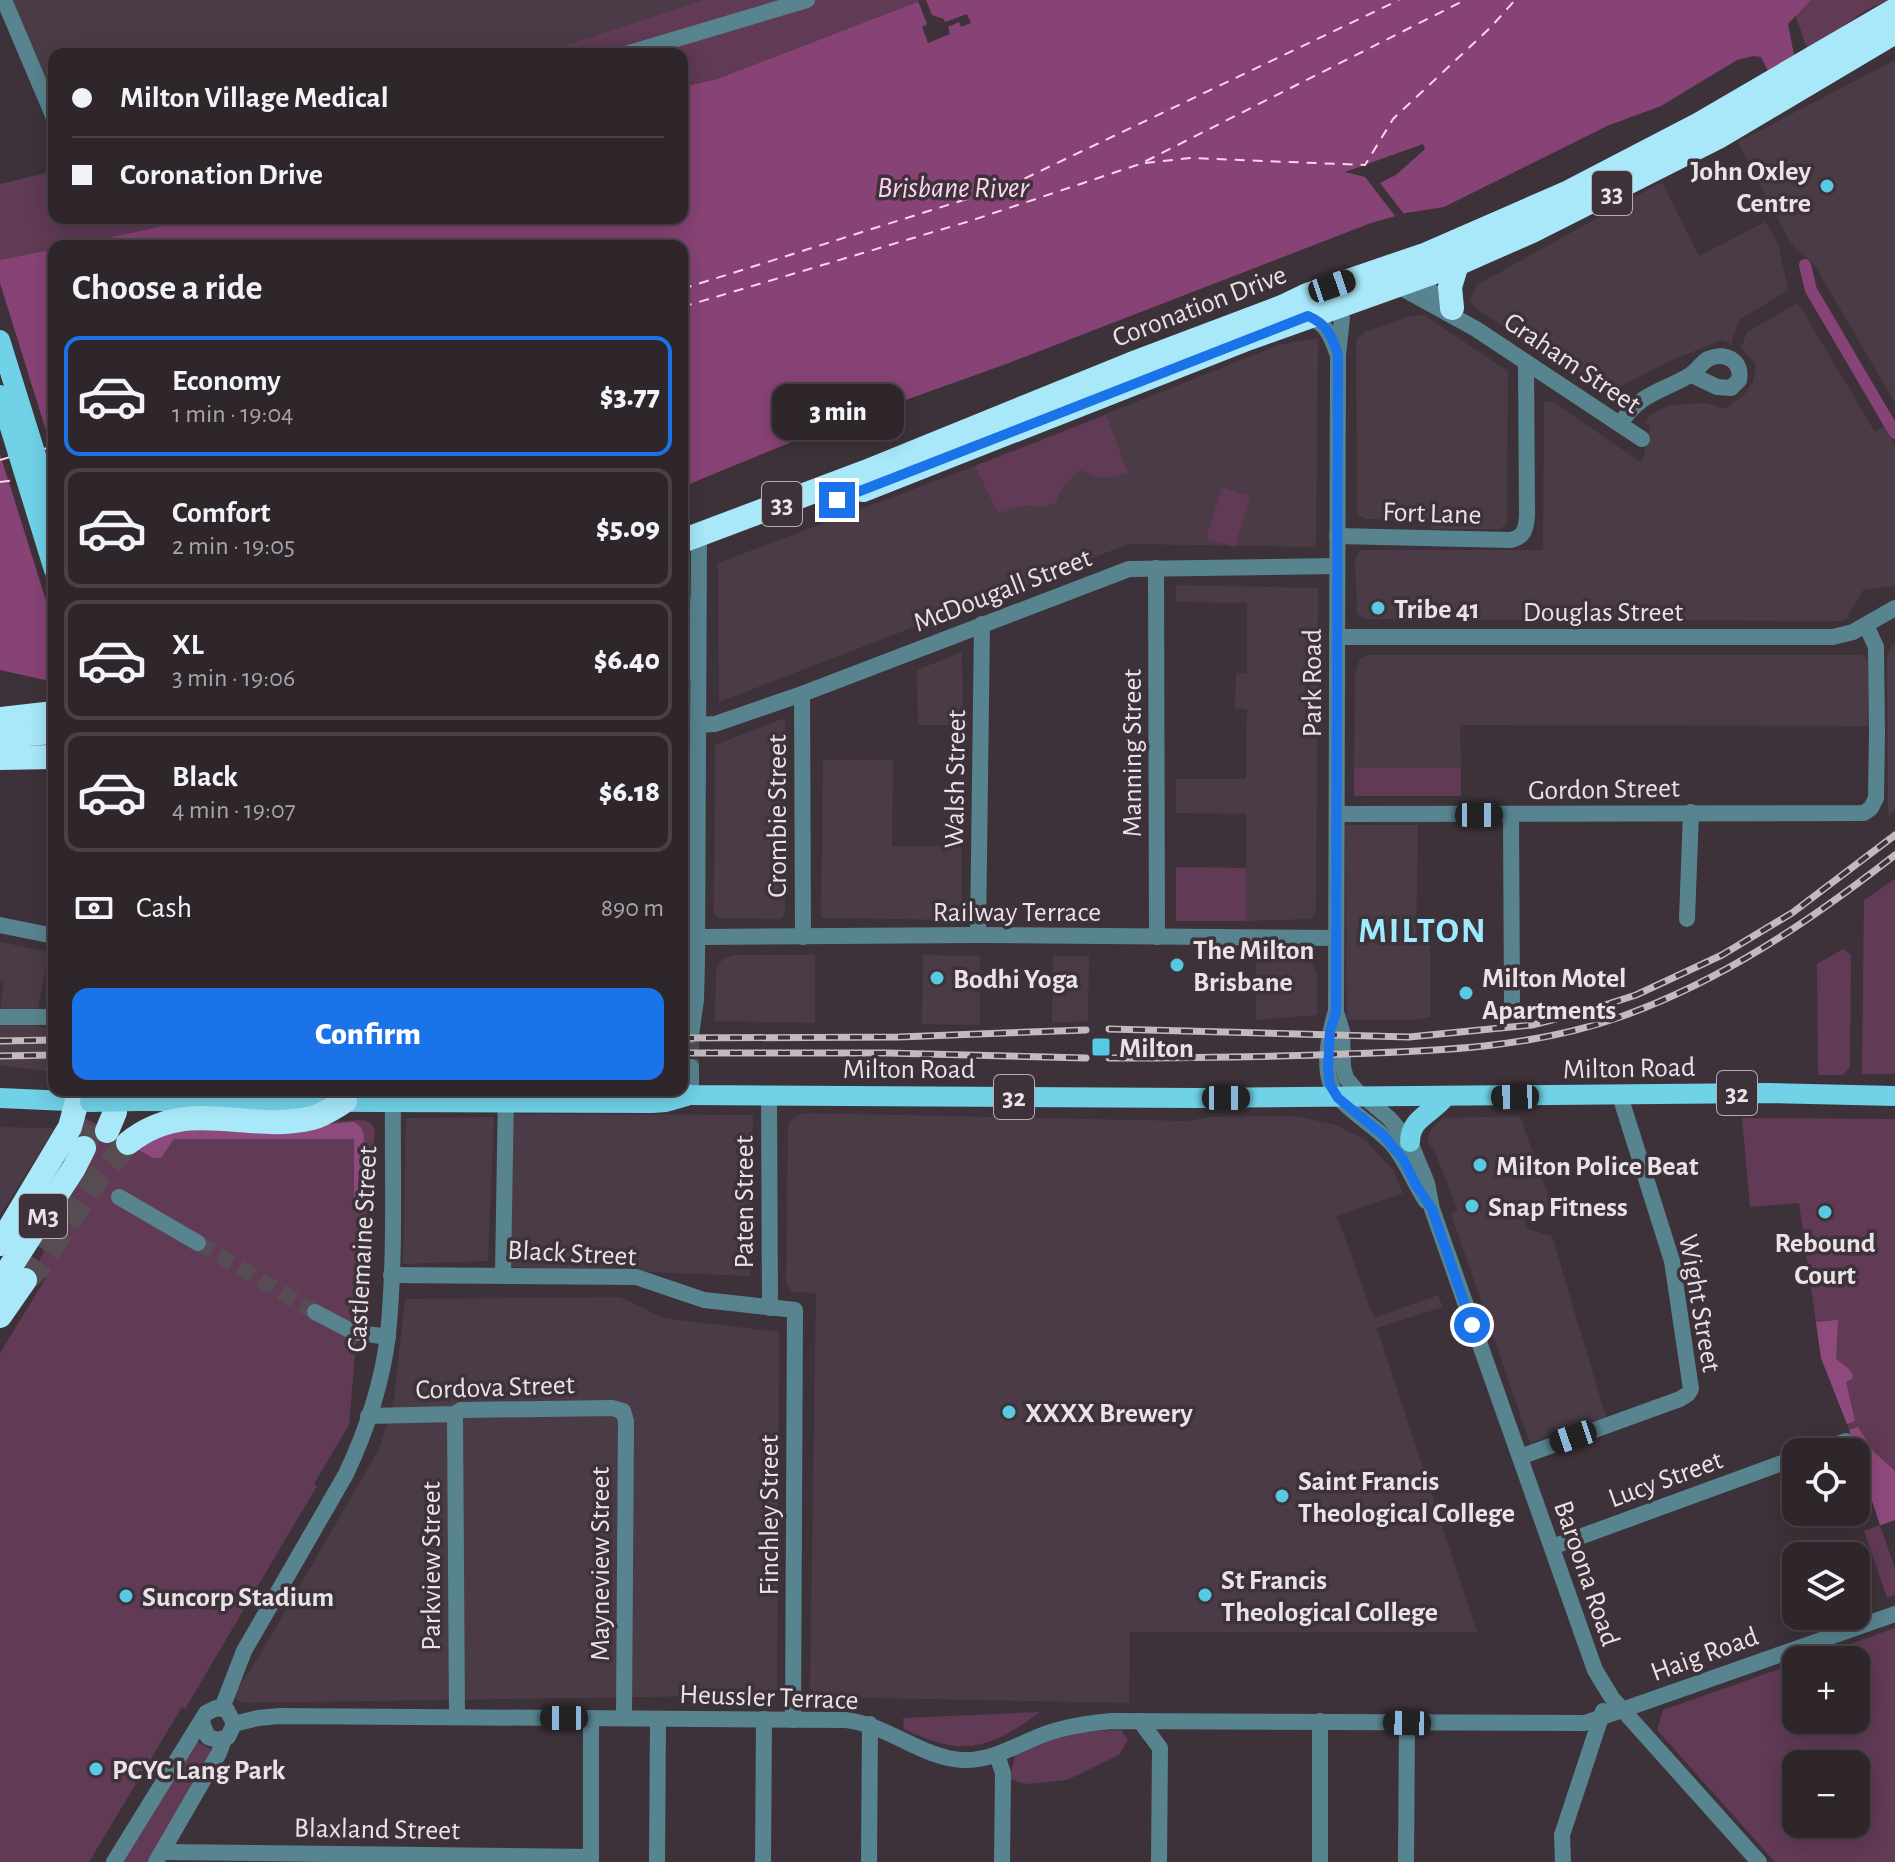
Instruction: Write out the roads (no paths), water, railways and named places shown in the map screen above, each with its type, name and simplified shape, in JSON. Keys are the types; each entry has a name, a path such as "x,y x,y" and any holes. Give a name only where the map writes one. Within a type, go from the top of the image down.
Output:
{"highway":[{"name":"Coronation Drive","path":"691,547 1308,316 1457,264 1591,204 1707,143 1760,100 1895,10"},
{"name":"Coronation Drive","path":"1803,74 1895,32"},
{"name":"Coronation Drive","path":"691,547 1131,364 1307,295 1427,254 1569,192 1696,126 1760,100"},
{"path":"1452,308 1450,287 1457,264"},
{"path":"9,727 48,715"},
{"path":"9,727 48,731"},
{"path":"0,758 48,757"},
{"path":"0,1244 65,1136 99,1114 143,1132 171,1120 197,1116 294,1121 316,1117 345,1101"},
{"name":"M3","path":"0,1283 84,1148"},
{"name":"M3","path":"0,1316 25,1280"}],"main road":[{"path":"0,340 48,494"},
{"path":"0,395 48,551"},
{"path":"0,1086 48,1087"},
{"name":"Milton Road","path":"688,1094 1338,1098 1767,1093 1895,1096"},
{"name":"Milton Road","path":"0,1098 99,1114 139,1101 345,1101 392,1096 506,1096 666,1102 687,1096"},
{"path":"1410,1142 1410,1132 1416,1121 1436,1109 1445,1097"}],"street":[{"path":"4,0 48,104"},
{"path":"646,48 807,0"},
{"name":"Graham Street","path":"1366,274 1380,278 1405,272 1407,282 1642,439"},
{"name":"Graham Street","path":"1407,282 1452,308 1476,329"},
{"path":"1282,307 1296,307 1321,300 1334,307"},
{"name":"Park Road","path":"1334,307 1342,318 1338,355 1336,1012 1330,1032 1328,1068 1330,1085 1338,1098"},
{"path":"1308,316 1325,326 1338,355"},
{"name":"Fort Lane","path":"1337,536 1403,535 1430,539 1511,540 1524,533 1527,516 1526,362"},
{"path":"1620,424 1631,408 1662,387 1692,375"},
{"path":"691,547 697,705 689,815 697,937 696,1000 691,1035"},
{"name":"McDougall Street","path":"697,725 715,724 802,694 1129,569 1337,566"},
{"name":"Manning Street","path":"1156,568 1157,937"},
{"name":"Douglas Street","path":"1337,637 1833,637 1853,632 1895,608"},
{"name":"Walsh Street","path":"978,935 982,624"},
{"name":"Gordon Street","path":"1337,814 1859,814 1871,808 1877,791 1877,654 1866,625"},
{"path":"688,660 697,705"},
{"name":"Crombie Street","path":"802,694 803,937"},
{"path":"1687,919 1691,812"},
{"path":"1511,815 1512,1006"},
{"path":"0,925 48,935"},
{"name":"Railway Terrace","path":"697,937 978,935 1336,938"},
{"name":"Park Road","path":"1336,1012 1342,1031 1344,1073 1350,1085 1365,1097"},
{"path":"0,1017 48,1017"},
{"path":"691,1067 691,1095"},
{"name":"Paten Street","path":"769,1095 770,1308"},
{"name":"Castlemaine Street","path":"222,1708 244,1651 346,1474 368,1416 388,1337 392,1096"},
{"path":"503,1274 506,1096"},
{"name":"Wight Street","path":"1520,1457 1680,1399 1691,1389 1672,1261 1620,1096"},
{"name":"Baroona Road","path":"1365,1097 1410,1142 1427,1183 1432,1209 1588,1656 1606,1691 1759,1862"},
{"name":"Baroona Road","path":"1338,1098 1390,1142 1432,1209"},
{"path":"119,1197 198,1243"},
{"name":"Black Street","path":"391,1275 636,1277 704,1300 795,1310"},
{"name":"Finchley Street","path":"793,1720 795,1310"},
{"path":"315,1312 353,1332 388,1337"},
{"name":"Cordova Street","path":"368,1416 455,1414 461,1410 612,1408 623,1411"},
{"name":"Mayneview Street","path":"623,1411 626,1421 624,1718"},
{"name":"Parkview Street","path":"455,1414 457,1717"},
{"name":"Lucy Street","path":"1552,1547 1782,1463"},
{"name":"Haig Road","path":"1622,1710 1895,1614"},
{"path":"1563,1862 1562,1835 1606,1704 1606,1691"},
{"path":"114,1862 211,1710 222,1708 231,1714 234,1724 231,1734 224,1739 159,1857"},
{"name":"Heussler Terrace","path":"234,1724 280,1716 846,1720 870,1724 949,1758 969,1760 997,1755 1045,1734 1077,1725 1140,1721 1578,1724 1622,1710"},
{"path":"591,1718 591,1860"},
{"path":"657,1862 658,1719"},
{"path":"763,1862 764,1719"},
{"path":"1140,1721 1160,1748 1159,1862"},
{"path":"1320,1721 1320,1862"},
{"path":"202,1723 208,1737 224,1739"},
{"path":"1406,1862 1407,1723"},
{"path":"869,1862 870,1724"},
{"path":"997,1755 1003,1773 1002,1862"},
{"name":"Blaxland Street","path":"159,1857 591,1860"}],"water":[{"name":"Brisbane River","path":"922,0 1811,0 1788,24 1794,55 1768,71 1761,57 1737,60 1661,106 1607,126 1444,207 1371,223 1006,364 811,434 688,485 688,240 97,240 173,224 688,224 688,86 717,79"},
{"path":"48,250 48,681 0,670 0,260"}],"waterway":[{"path":"1805,265 1811,290 1895,433"}],"tunnel":[{"path":"691,1035 691,1067"},
{"path":"84,1148 95,1124"},
{"path":"25,1280 38,1268 99,1176 128,1143"},
{"path":"198,1243 315,1312"}],"railway":[{"path":"1109,1029 1409,1037 1532,1025 1636,995 1722,955 1792,913 1895,835"},
{"path":"1109,1058 1286,1056 1449,1049 1518,1042 1586,1027 1658,1002 1729,967 1798,926 1895,855"},
{"path":"688,1038 899,1037 1086,1030"},
{"path":"0,1041 48,1040"},
{"path":"688,1053 887,1053 1086,1058"},
{"path":"0,1056 48,1055"}],"place":[{"name":"John Oxley Centre","path":"1827,186"},
{"name":"Tribe 41","path":"1378,608"},
{"name":"The Milton Brisbane","path":"1177,965"},
{"name":"Bodhi Yoga","path":"937,978"},
{"name":"Milton Motel Apartments","path":"1466,993"},
{"name":"Milton","path":"1101,1047"},
{"name":"Milton Police Beat","path":"1480,1165"},
{"name":"Snap Fitness","path":"1472,1206"},
{"name":"Rebound Court","path":"1825,1212"},
{"name":"XXXX Brewery","path":"1009,1412"},
{"name":"Saint Francis Theological College","path":"1282,1496"},
{"name":"St Francis Theological College","path":"1205,1595"},
{"name":"Suncorp Stadium","path":"126,1596"},
{"name":"PCYC Lang Park","path":"96,1769"}],"district":[{"name":"MILTON","path":"1423,929"}]}
